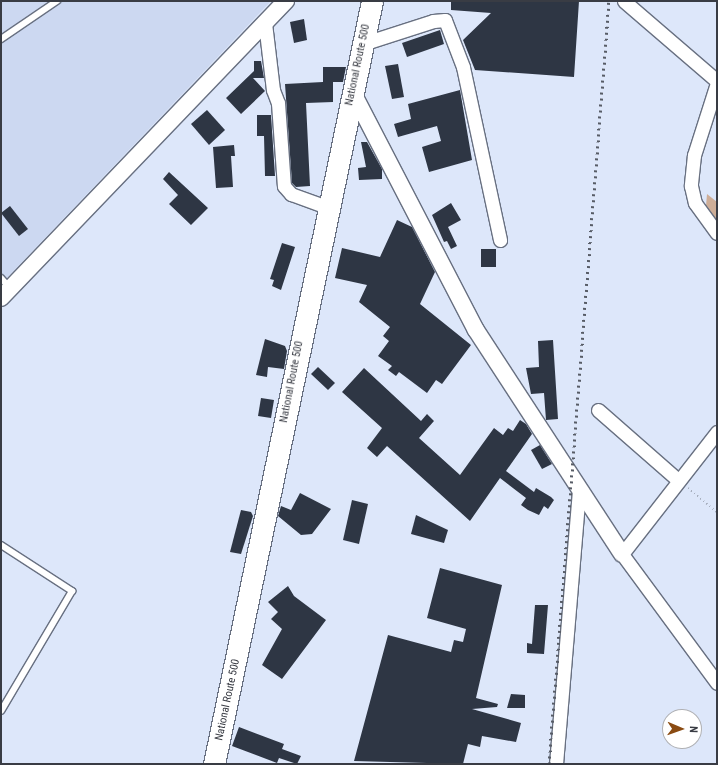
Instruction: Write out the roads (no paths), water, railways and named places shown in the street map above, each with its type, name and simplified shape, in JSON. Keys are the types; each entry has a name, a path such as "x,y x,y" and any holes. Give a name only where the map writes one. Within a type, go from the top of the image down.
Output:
{"highway":[{"name":"National Route 500","path":"214,764 326,207 353,93 372,1"}],"street":[{"path":"4,288 286,1"},
{"path":"624,1 717,82 694,155 691,186 695,203 717,233"},
{"path":"362,44 445,20 463,66 500,240"},
{"path":"265,23 273,90 278,103 284,186 291,194 326,207"},
{"path":"353,93 476,330 622,554 717,683"},
{"path":"598,410 678,480"},
{"path":"622,554 678,480 717,432"},
{"path":"556,764 579,489"}],"lane":[{"path":"1,39 57,1"},
{"path":"1,545 72,591 1,711"}],"railway":[{"path":"549,764 609,1"}]}
